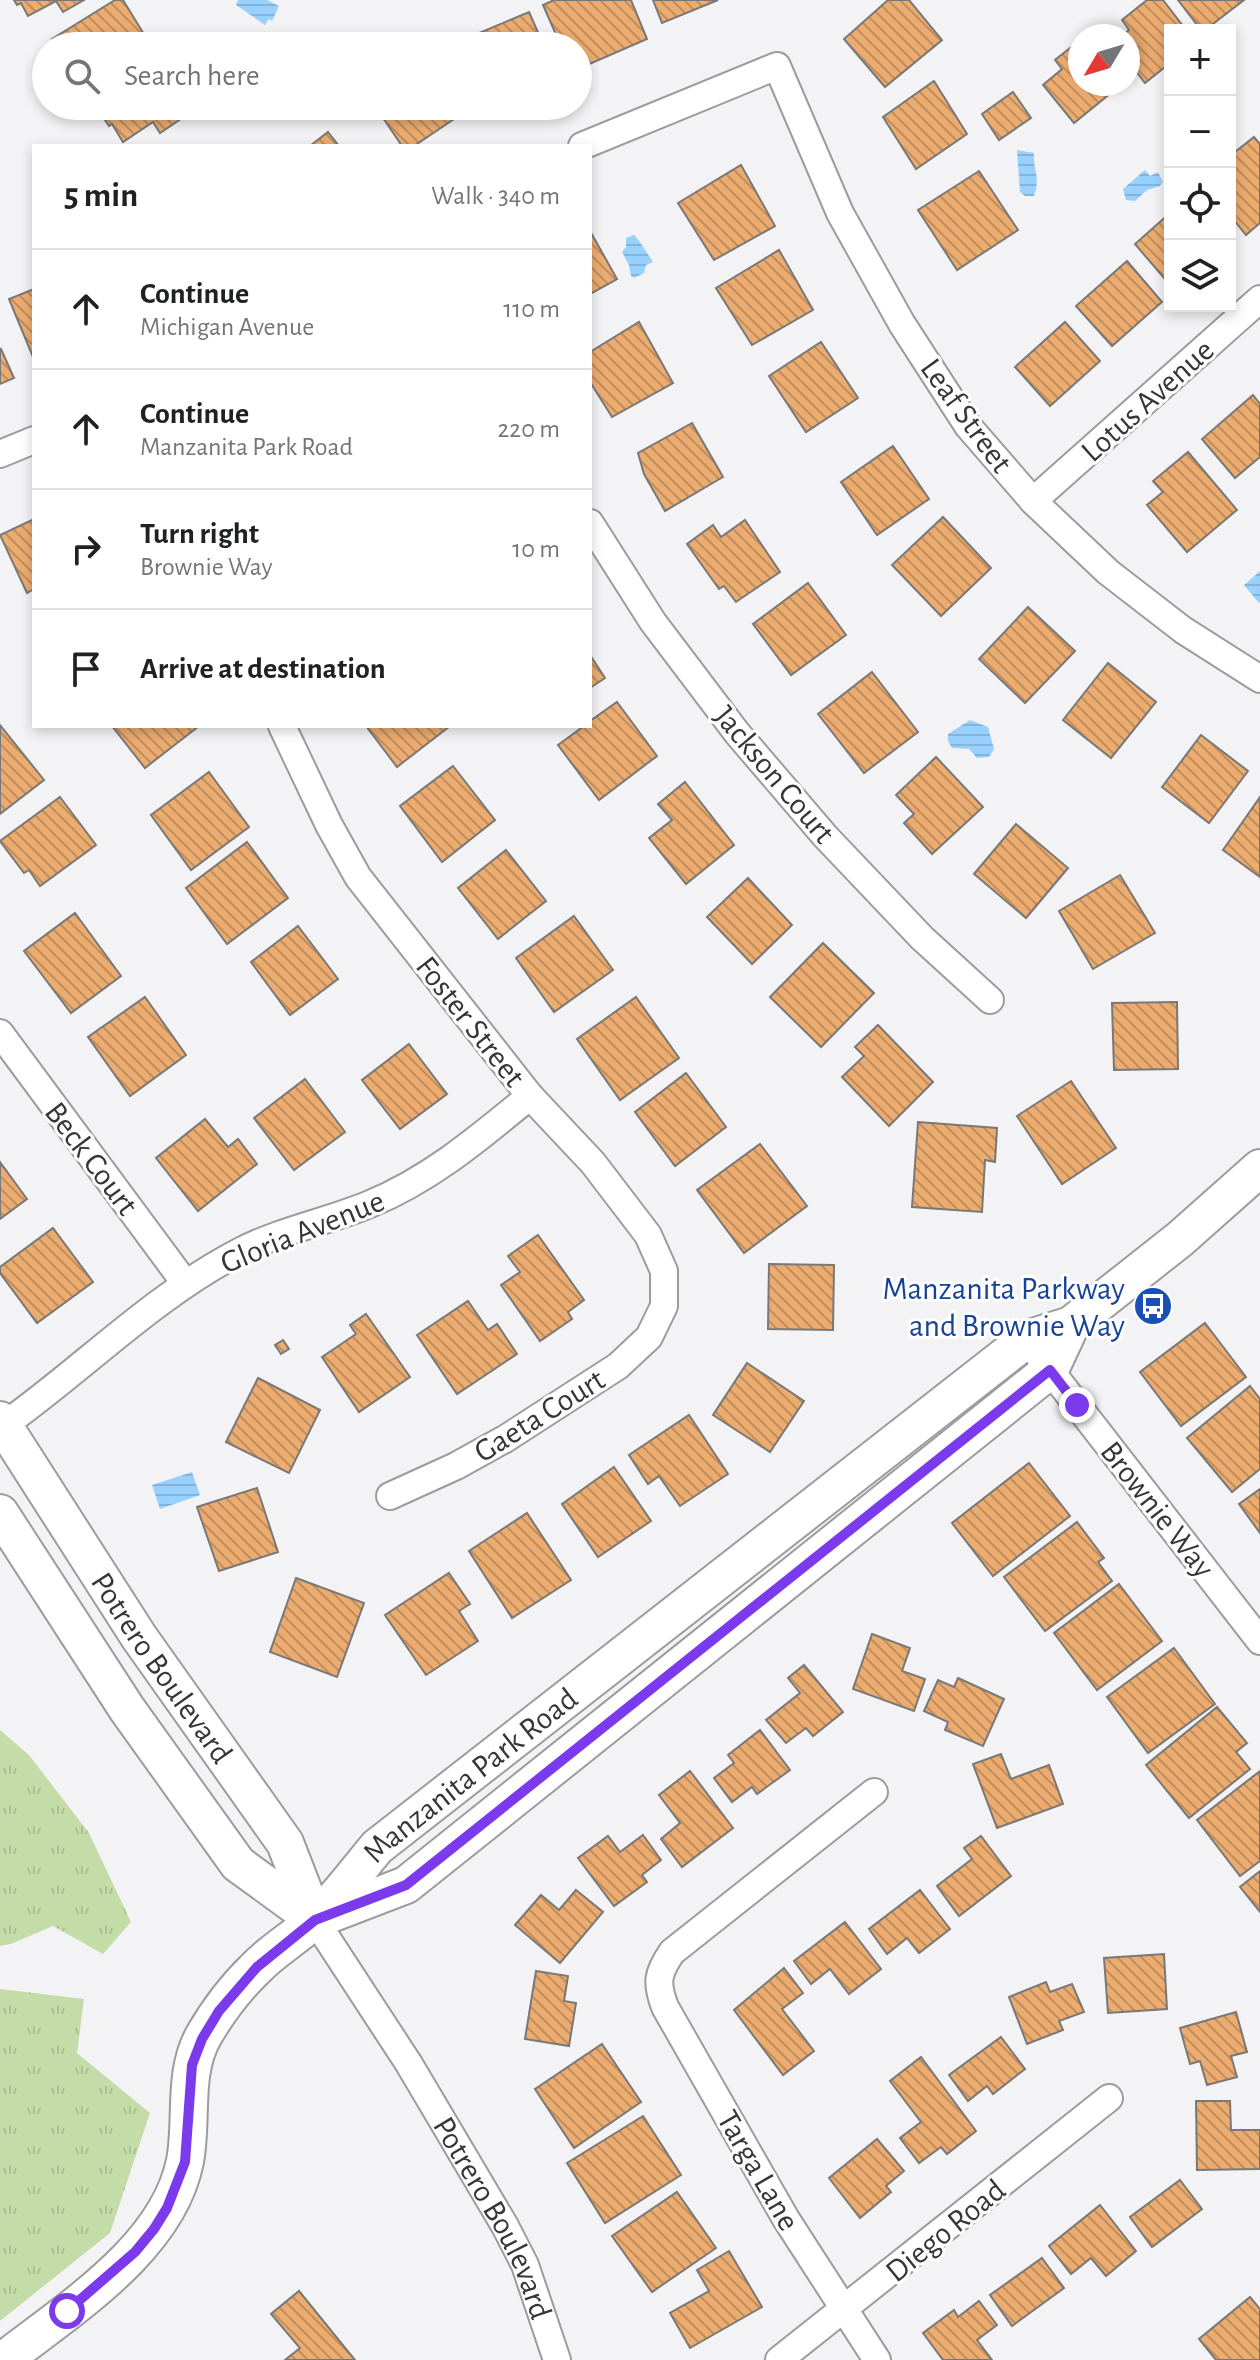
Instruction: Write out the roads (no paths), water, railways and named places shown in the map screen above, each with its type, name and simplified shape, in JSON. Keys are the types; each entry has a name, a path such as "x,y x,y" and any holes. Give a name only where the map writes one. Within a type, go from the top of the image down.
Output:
{"street":[{"name":"Leaf Street","path":"587,144 777,66 840,213 902,324 968,426 1033,501 1108,572 1183,630 1260,679"},
{"name":"Lotus Avenue","path":"1033,501 1260,299"},
{"path":"0,454 32,441"},
{"name":"Jackson Court","path":"592,526 653,622 737,733 825,836 911,927 990,1000"},
{"name":"Foster Street","path":"283,728 329,825 358,877 530,1096 593,1163 648,1235 664,1271 664,1306"},
{"name":"Beck Court","path":"0,1033 185,1283"},
{"name":"Gloria Avenue","path":"1,1425 185,1283 241,1250 295,1228 367,1206 414,1184 462,1152 530,1096"},
{"name":"Manzanita Park Road","path":"315,1920 377,1847 1027,1339 1071,1325 1180,1239 1260,1168"},
{"name":"Gaeta Court","path":"390,1496 505,1439 618,1366 649,1337 664,1306"},
{"name":"Manzanita Park Road","path":"315,1920 406,1885 1050,1370 1071,1325"},
{"name":"Brownie Way","path":"1027,1339 1260,1641"},
{"name":"Potrero Boulevard","path":"1,1425 139,1637 285,1843 315,1920 409,2064 505,2226 525,2265 557,2360"},
{"name":"Potrero Boulevard","path":"0,1513 127,1709 238,1864 315,1920"},
{"name":"Targa Lane","path":"874,1792 672,1952 660,1973 658,1988 665,2007 786,2219 877,2360"},
{"path":"4,2360 110,2274 154,2229 167,2208 185,2162 192,2065 202,2039 219,2011 257,1967 315,1920"},
{"name":"Diego Road","path":"779,2360 1109,2098"}],"water":[{"path":"238,0 267,0 279,6 272,21 269,19 265,25 236,5"},
{"path":"1017,150 1034,153 1037,184 1034,196 1025,196 1020,192"},
{"path":"1145,170 1150,176 1158,172 1163,182 1135,201 1126,200 1123,189"},
{"path":"634,235 653,262 646,265 644,273 634,278 622,252 626,247 626,238"},
{"path":"1260,571 1260,602 1259,603 1244,585"},
{"path":"970,720 988,727 994,749 989,757 977,758 969,749 952,748 948,741 948,734"},
{"path":"192,1472 200,1495 160,1509 152,1485"}],"place":[{"name":"Manzanita Parkway and Brownie Way","path":"1153,1306"}]}
